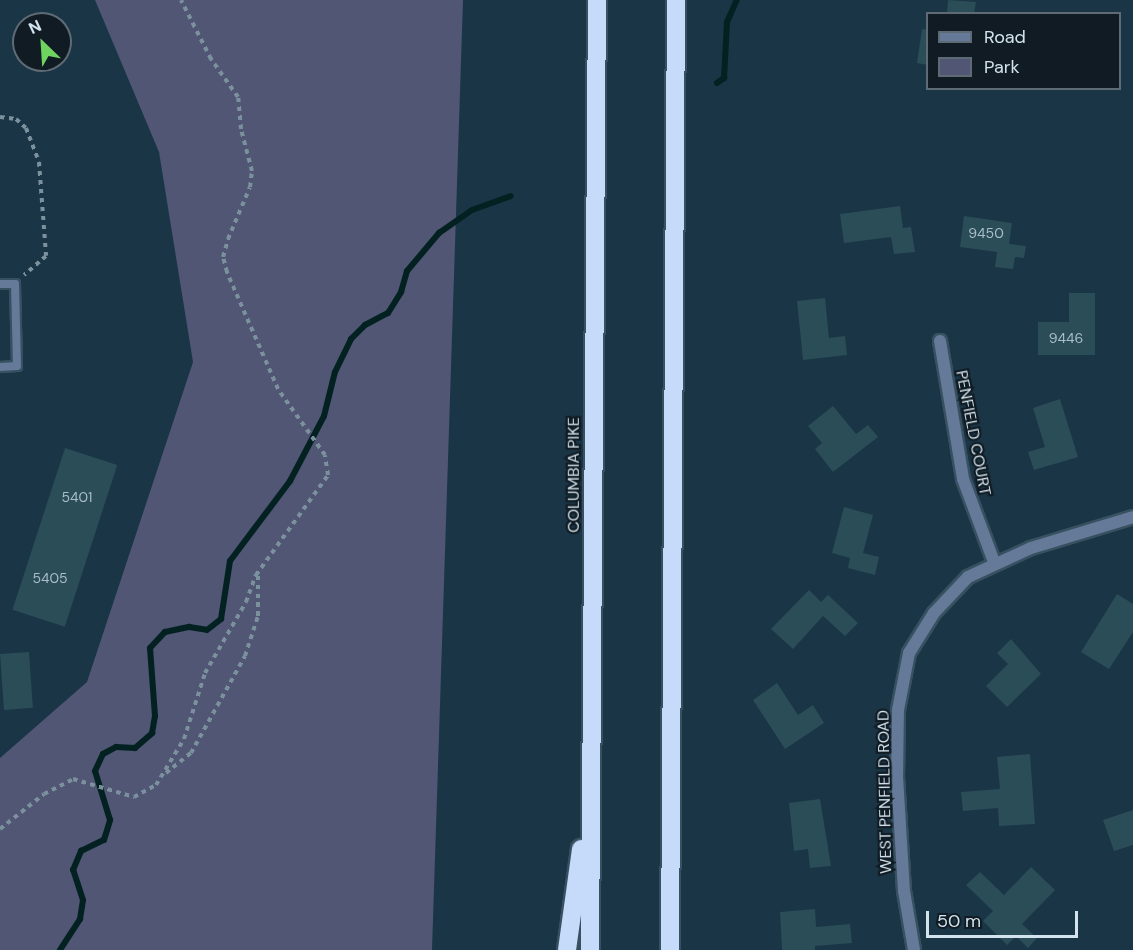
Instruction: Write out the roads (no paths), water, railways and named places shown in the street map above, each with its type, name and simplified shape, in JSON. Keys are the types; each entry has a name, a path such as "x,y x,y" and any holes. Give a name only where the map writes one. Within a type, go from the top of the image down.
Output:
{"highway":[{"name":"COLUMBIA PIKE","path":"590,950 597,0"},
{"path":"670,950 677,0"},
{"path":"567,950 591,773"}],"street":[{"name":"PENFIELD COURT","path":"940,341 963,479 994,562"},
{"name":"WEST PENFIELD ROAD","path":"914,950 904,891 897,778 902,678 919,634 951,592 994,562 1133,517"}],"lane":[{"path":"0,284 15,284 17,366 0,366"}],"waterway":[{"path":"717,83 724,78 727,22 737,0"},
{"path":"60,950 80,919 83,900 73,870 81,851 104,840 110,820 95,771 103,754 116,747 135,748 152,733 155,716 150,648 165,632 189,627 207,630 221,619 230,561 290,481 324,416 335,372 351,339 365,325 388,313 401,292 407,271 439,233 472,210 511,196"}]}
